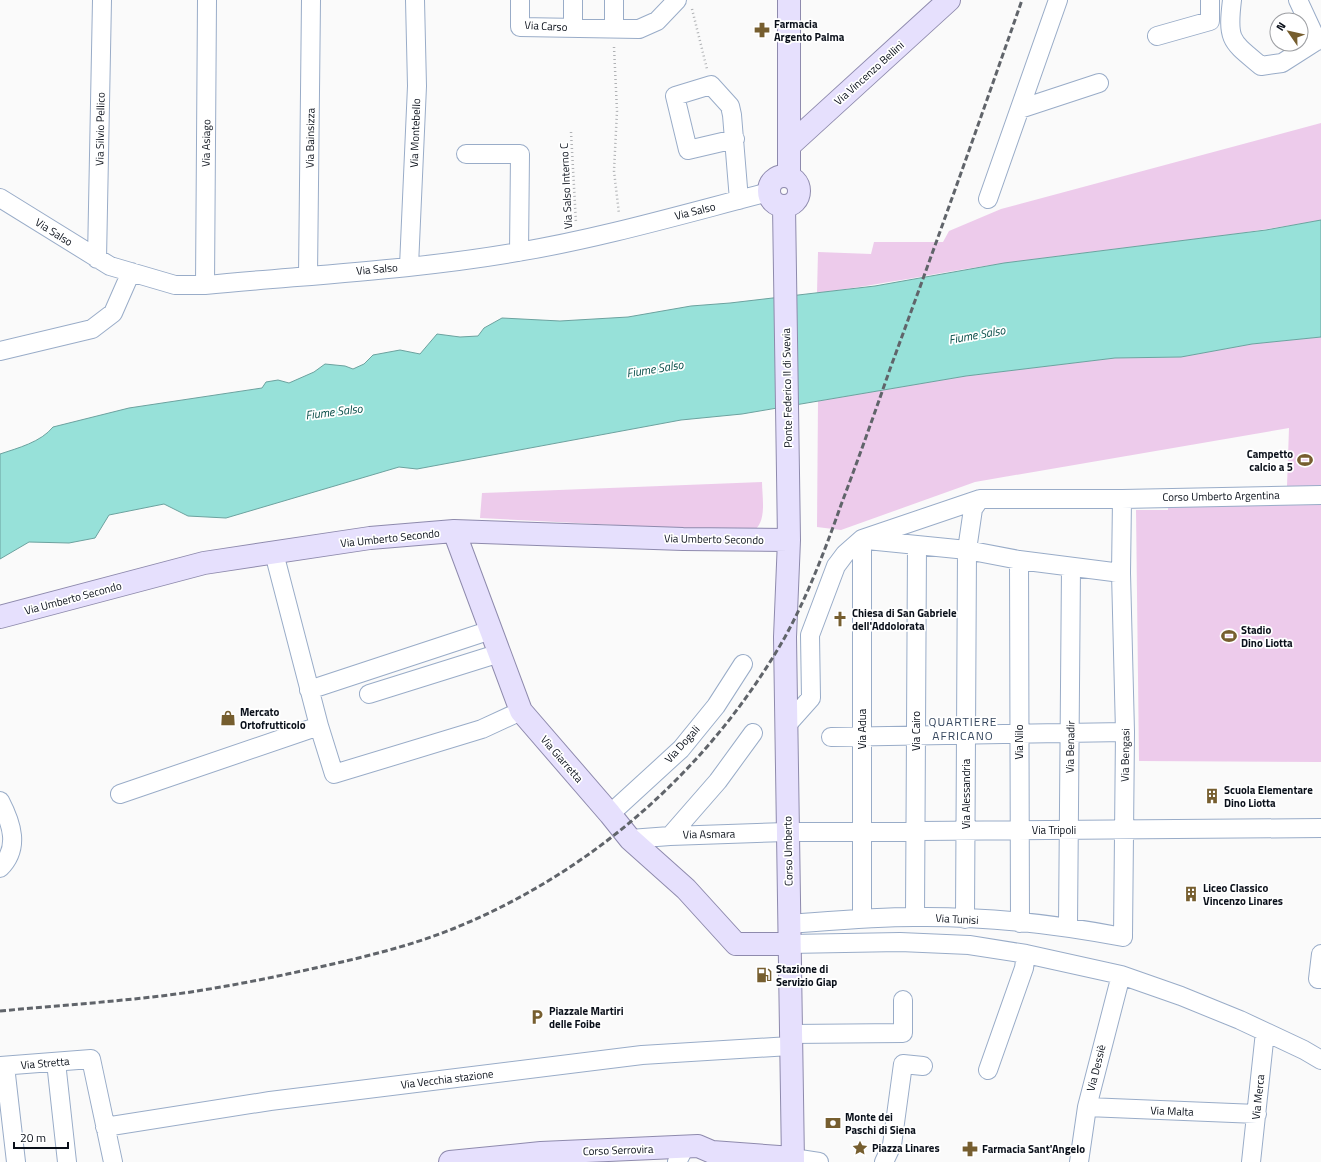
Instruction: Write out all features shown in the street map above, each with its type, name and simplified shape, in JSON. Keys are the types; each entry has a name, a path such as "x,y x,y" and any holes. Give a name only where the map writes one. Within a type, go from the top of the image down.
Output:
{"main road":[{"path":"776,199 770,184 774,178 781,175 789,176 789,0"},
{"name":"Via Vincenzo Bellini","path":"790,145 949,0"},
{"name":"Ponte Federico II di Svevia","path":"776,199 786,237 789,540"},
{"name":"Via Umberto Secondo","path":"0,617 204,564 370,538 454,531 683,539 789,540"},
{"name":"Via Giarretta","path":"454,531 521,711 630,839 686,889 736,944 789,934"},
{"name":"Corso Umberto","path":"789,540 785,637 793,1160"},
{"name":"Corso Serrovira","path":"450,1162 616,1156 793,1160"}],"street":[{"name":"Via Silvio Pellico","path":"97,259 102,0"},
{"name":"Via Asiago","path":"205,285 208,0"},
{"name":"Via Bainsizza","path":"308,276 311,0"},
{"name":"Via Montebello","path":"409,266 416,86 415,0"},
{"name":"Via Carso","path":"520,0 520,27 638,29 684,4"},
{"name":"Via Carso","path":"573,0 573,28"},
{"path":"614,0 614,28"},
{"path":"988,199 1058,0"},
{"path":"1157,36 1210,21 1210,0"},
{"path":"1232,0 1229,25 1234,41 1261,66 1282,63 1319,39 1298,0"},
{"path":"1020,109 1099,83"},
{"path":"735,139 688,150 675,96 711,85 730,106 735,139 739,200"},
{"path":"466,154 520,154 519,252"},
{"name":"Via Salso","path":"0,198 110,266 175,285 205,285 308,276 409,266 519,252 739,200 776,199"},
{"path":"0,351 92,329 113,312 130,272"},
{"name":"Corso Umberto Argentina","path":"862,539 980,499 1122,499 1321,495"},
{"name":"Via Alessandria","path":"965,919 967,550 974,509 980,499"},
{"name":"Via Bengasi","path":"1122,499 1121,573 1125,732 1123,936"},
{"path":"786,726 811,698 810,635 836,566 845,554 862,539 967,550 1019,560 1121,573"},
{"name":"Via Adua","path":"862,539 862,919"},
{"name":"Via Cairo","path":"915,917 916,545"},
{"path":"274,553 309,690 334,774 482,729 521,711"},
{"name":"Via Nilo","path":"1019,560 1020,923"},
{"name":"Via Benadir","path":"1068,926 1071,567"},
{"path":"309,690 491,630"},
{"path":"369,694 500,653"},
{"name":"Via Dogali","path":"610,814 681,749 716,706 743,664"},
{"path":"120,794 319,726"},
{"path":"832,737 862,738 1125,732"},
{"path":"670,836 718,781 753,733"},
{"path":"0,801 11,826 13,837 10,855 0,868"},
{"name":"Via Tripoli","path":"787,832 1321,828"},
{"name":"Via Asmara","path":"630,839 670,836 787,832"},
{"name":"Via Tunisi","path":"789,934 862,919 915,917 1068,926 1123,936"},
{"path":"789,934 900,942 969,945 1026,954 1121,975 1182,996 1265,1032 1304,1050 1321,1060"},
{"path":"988,1070 1024,968 1026,954"},
{"path":"1321,954 1318,979 1321,979"},
{"name":"Via Dessiè","path":"1079,1162 1086,1107 1121,975"},
{"name":"Via Vecchia stazione","path":"105,1127 270,1101 642,1055 790,1040 903,1033 903,1000"},
{"name":"Via Merca","path":"1251,1162 1265,1032"},
{"name":"Via Stretta","path":"2,1066 91,1059 105,1127"},
{"path":"56,1062 67,1162"},
{"path":"884,1162 892,1145 902,1064 923,1066"},
{"path":"2,1066 16,1162"},
{"name":"Via Malta","path":"1086,1107 1257,1114"},
{"path":"105,1127 113,1162"},
{"path":"793,1160 819,1162"}],"path":[{"path":"684,4 711,85"},
{"path":"614,28 617,111 614,171 621,229"},
{"name":"Via Salso Interno C","path":"571,132 577,239"}],"shaded area":[{"path":"1321,123 1321,220 1203,238 1005,263 817,293 818,252 871,254 874,242 943,242 949,231 1001,209"},
{"path":"1321,337 1321,486 1287,486 1289,428 975,482 841,530 817,527 818,401 966,376 1115,358 1181,357 1252,344"},
{"path":"762,482 762,517 760,523 751,532 480,518 482,493"},
{"name":"Stadio Dino Liotta","path":"1168,503 1321,503 1321,762 1139,761 1136,510 1168,510"}],"water":[{"name":"Fiume Salso","path":"1321,220 1321,337 1252,344 1181,357 1115,358 966,376 742,414 681,420 417,469 399,467 226,518 188,516 164,504 109,515 95,538 69,543 29,542 0,559 0,454 36,441 53,427 129,408 262,388 266,382 278,380 289,383 314,372 325,364 345,366 353,369 364,364 373,355 400,350 420,354 437,334 460,337 478,336 484,328 502,318 560,321 628,317 691,306 730,303 875,286 1004,263 1266,230"}],"railway":[{"path":"0,1011 96,1003 191,992 291,973 358,958 391,950 439,934 506,905 555,877 601,845 644,810 684,772 721,730 755,685 785,637 809,589 860,454 1022,0"}],"place":[{"name":"Farmacia Argento Palma","path":"762,30"},
{"name":"Campetto calcio a 5","path":"1305,460"},
{"name":"Chiesa di San Gabriele dell'Addolorata","path":"840,619"},
{"name":"Stadio Dino Liotta","path":"1229,636"},
{"name":"Mercato Ortofrutticolo","path":"228,718"},
{"name":"Scuola Elementare Dino Liotta","path":"1212,796"},
{"name":"Liceo Classico Vincenzo Linares","path":"1191,894"},
{"name":"Stazione di Servizio Giap","path":"764,975"},
{"name":"Piazzale Martiri delle Foibe","path":"537,1017"},
{"name":"Monte dei Paschi di Siena","path":"833,1123"},
{"name":"Piazza Linares","path":"860,1148"},
{"name":"Farmacia Sant'Angelo","path":"970,1149"}],"district":[{"name":"QUARTIERE AFRICANO","path":"963,729"}]}
